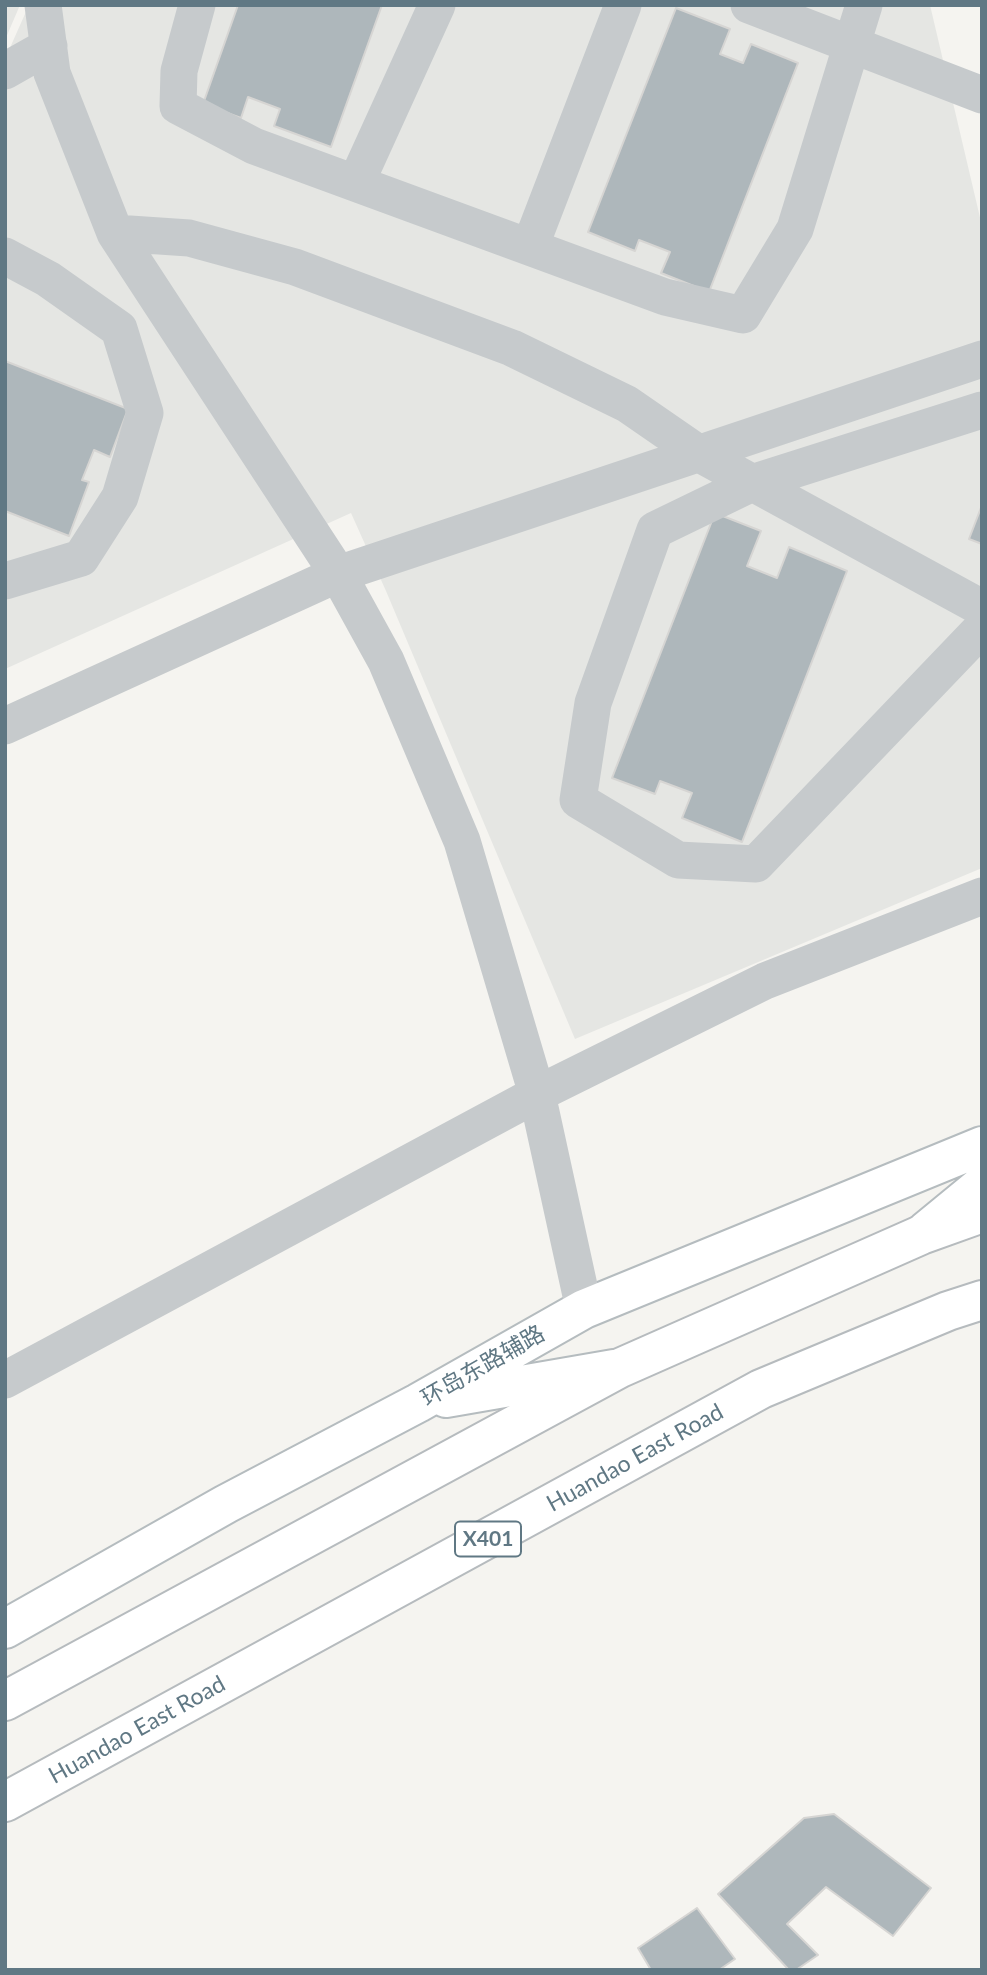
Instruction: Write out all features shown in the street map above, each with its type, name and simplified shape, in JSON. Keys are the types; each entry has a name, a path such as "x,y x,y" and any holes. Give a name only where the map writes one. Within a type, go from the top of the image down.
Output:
{"main road":[{"name":"环岛东路辅路","path":"5,1629 226,1504 418,1403 584,1308 982,1146"},
{"path":"922,1235 982,1185"},
{"path":"5,1701 620,1368 922,1235 982,1213"},
{"name":"Huandao East Road","path":"5,1802 761,1389 948,1311 982,1300"},
{"path":"418,1403 620,1368"}],"street":[{"path":"43,5 52,73 115,233 338,573 387,661 462,841 537,1094 584,1308"},
{"path":"197,5 180,71 178,106 254,146 665,297 743,315 795,229 864,5"},
{"path":"356,183 437,5"},
{"path":"530,247 623,5"},
{"path":"749,5 982,95"},
{"path":"5,71 49,46"},
{"path":"115,233 189,238 295,267 512,348 627,404 698,453 982,608"},
{"path":"5,256 48,279 119,329 145,413 120,497 81,558 5,581"},
{"path":"5,726 338,573 982,359"},
{"path":"982,410 752,483 655,530 593,703 578,800 678,860 756,864 982,628"},
{"path":"5,1380 537,1094 765,981 982,897"}],"shaded area":[{"path":"5,5 20,5 5,40"},
{"path":"29,5 930,5 982,226 982,868 575,1039 351,513 5,669 5,59"}],"building":[{"path":"238,5 382,5 331,147 274,126 280,109 248,97 241,118 203,104"},
{"path":"676,8 730,29 720,54 743,63 751,44 798,63 709,292 661,273 670,252 639,240 635,251 588,232"},
{"path":"5,361 128,409 110,457 94,450 82,480 89,482 69,536 5,511"},
{"path":"982,505 982,544 969,539"},
{"path":"715,513 761,531 747,566 777,578 789,547 847,571 742,842 682,818 692,793 660,781 655,794 612,778"},
{"path":"834,1814 931,1888 893,1936 826,1887 787,1924 818,1955 796,1970 789,1970 718,1894 804,1818"},
{"path":"697,1908 735,1959 719,1970 651,1970 638,1948"}]}
